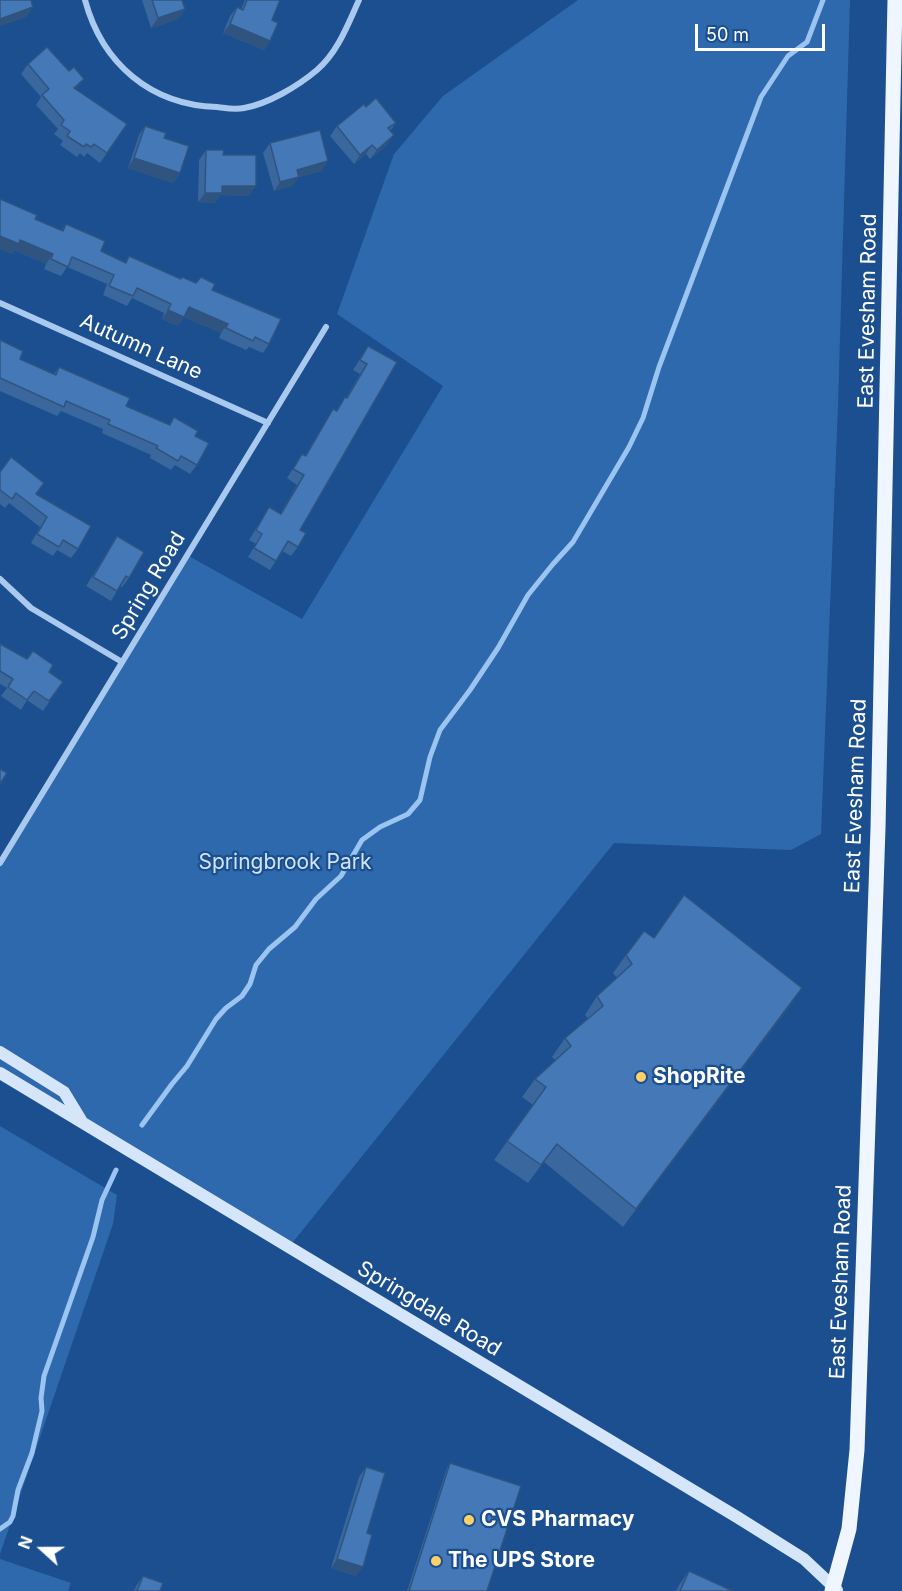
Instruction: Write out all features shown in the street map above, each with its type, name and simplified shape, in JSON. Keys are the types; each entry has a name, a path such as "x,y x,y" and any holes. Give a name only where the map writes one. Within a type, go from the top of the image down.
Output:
{"main road":[{"name":"East Evesham Road","path":"834,1589 849,1529 856,1450 878,828 895,0"},
{"path":"0,1052 64,1092 82,1121"},
{"name":"Springdale Road","path":"0,1072 738,1517 804,1559 834,1589"}],"street":[{"path":"85,0 90,19 108,53 134,79 166,97 201,107 244,108 290,91 318,69 332,54 359,0"},
{"name":"Autumn Lane","path":"0,303 268,423"},
{"name":"Spring Road","path":"0,863 326,327"},
{"path":"0,579 31,608 122,662"}],"green space":[{"name":"Springbrook Park","path":"578,0 850,0 838,405 821,834 791,850 614,843 289,1247 0,1073 0,863 187,555 302,619 443,386 337,314 394,154 443,96"},
{"path":"0,1126 117,1195 113,1224 0,1554"},
{"path":"0,1559 71,1583 68,1591 0,1591"}],"building":[{"path":"0,0 31,0 33,7 0,19"},
{"path":"152,0 182,0 185,9 158,18"},
{"path":"247,0 280,0 272,20 278,23 270,41 230,24 237,7 243,10"},
{"path":"47,47 69,71 74,67 84,79 74,88 127,124 107,153 94,144 91,147 86,144 84,147 67,136 70,131 61,125 64,120 42,95 49,89 28,64"},
{"path":"376,98 396,123 388,128 394,135 377,150 372,145 360,155 337,126 364,104 366,107"},
{"path":"145,126 166,133 164,138 189,146 180,173 134,158"},
{"path":"320,130 328,161 297,170 299,177 280,182 270,143"},
{"path":"206,150 224,150 223,155 256,155 256,186 222,186 222,193 205,193"},
{"path":"0,199 37,215 35,219 63,231 66,224 105,241 101,251 126,263 129,256 181,279 182,277 196,283 201,277 215,284 212,290 281,319 269,344 255,337 253,341 226,328 228,324 189,307 184,317 168,310 171,304 137,288 133,296 109,286 114,275 72,257 68,267 51,259 53,254 20,240 19,244 0,236"},
{"path":"0,340 23,351 20,359 56,375 59,367 130,398 126,406 170,425 174,417 198,431 195,436 209,443 197,465 181,456 178,461 156,448 158,446 108,424 110,420 66,401 64,407 0,378"},
{"path":"368,346 397,362 300,530 306,533 298,547 288,541 276,561 254,548 262,534 256,530 269,507 281,514 304,475 293,469 302,454 306,456 333,409 337,411 345,397 347,398 367,364 360,360"},
{"path":"11,457 44,483 36,494 91,526 78,549 63,540 59,547 37,534 47,517 16,493 12,499 0,490 0,472"},
{"path":"117,536 144,552 129,578 126,576 117,591 93,577"},
{"path":"0,644 27,659 33,651 53,665 49,672 63,682 49,701 34,691 27,700 8,687 13,679 0,671"},
{"path":"0,769 7,773 0,784"},
{"name":"ShopRite","path":"684,895 802,988 636,1209 557,1144 541,1165 507,1141 546,1087 535,1079 571,1046 565,1038 603,1006 597,996 632,964 626,955 644,931 654,938"},
{"name":"CVS Pharmacy","path":"450,1463 521,1486 487,1591 409,1591"},
{"path":"366,1467 385,1473 367,1533 372,1535 363,1567 337,1559"},
{"path":"689,1571 733,1591 680,1591"},
{"path":"143,1576 163,1583 160,1591 137,1591"}],"waterway":[{"path":"142,1125 187,1066 216,1019 242,996 250,984 256,965 269,949 295,927 316,899 341,876 362,840 380,827 408,814 420,800 430,757 440,730 498,648 528,595 573,542 629,447 643,418 659,367 761,97 788,56 807,42 823,0"},
{"path":"0,1529 10,1522 13,1516 18,1490 32,1453 42,1411 44,1376 93,1237 102,1200 116,1170"}],"place":[{"name":"ShopRite","path":"641,1077"},
{"name":"CVS Pharmacy","path":"469,1520"},
{"name":"The UPS Store","path":"436,1561"}]}
